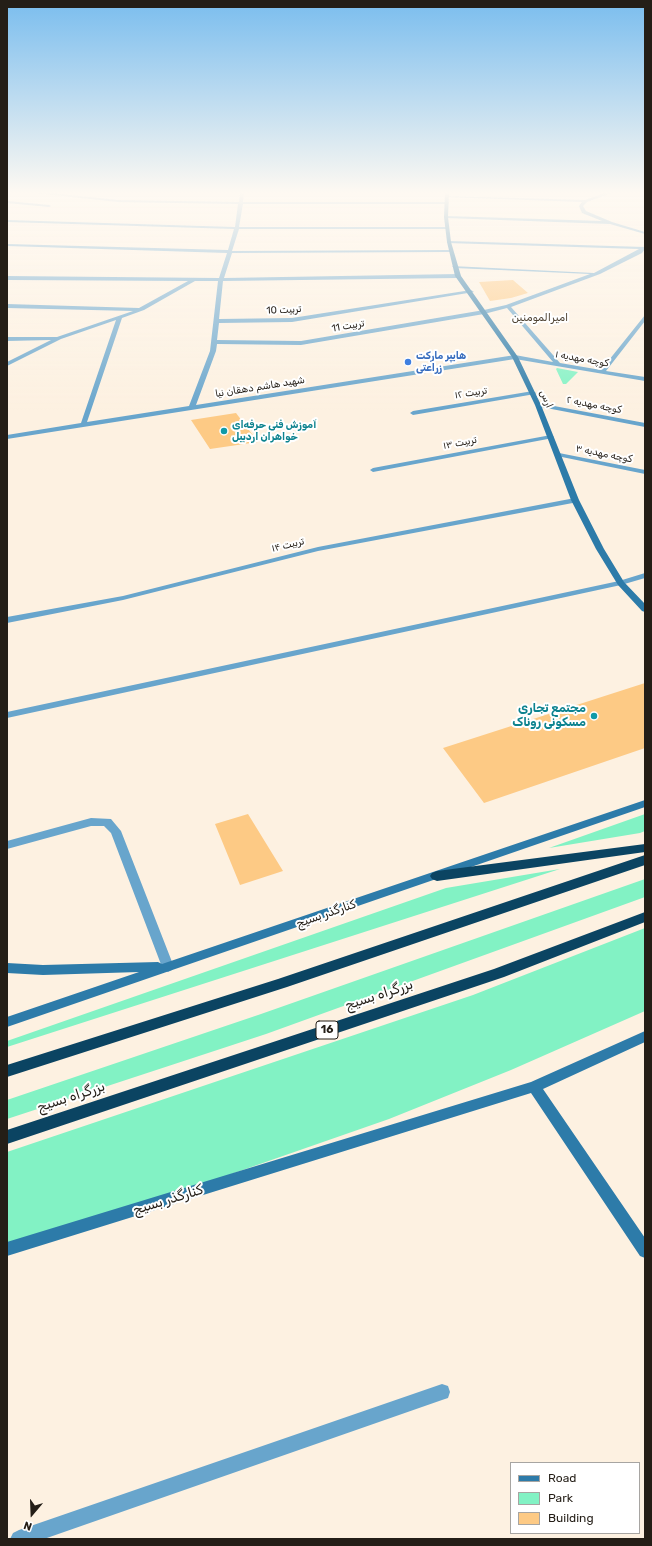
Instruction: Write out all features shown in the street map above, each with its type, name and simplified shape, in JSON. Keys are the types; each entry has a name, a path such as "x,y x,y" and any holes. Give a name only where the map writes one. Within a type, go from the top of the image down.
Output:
{"highway":[{"path":"436,876 645,848"},
{"path":"7,1071 282,983 645,860"},
{"name":"بزرگراه بسیج","path":"7,1137 499,973 645,917"}],"main road":[{"name":"ارس","path":"454,267 458,276 515,357 538,405 559,455 575,500 600,549 621,583 645,609"},
{"name":"کنارگذر بسیج","path":"7,1022 645,803"},
{"path":"7,968 43,970 168,967"},
{"name":"کنارگذر بسیج","path":"7,1249 534,1087 645,1036"},
{"path":"534,1087 645,1251"}],"street":[{"path":"192,408 213,351 221,280 226,265"},
{"name":"تربیت 11","path":"214,342 301,343 484,312 508,306 598,273 614,265"},
{"path":"454,267 598,273"},
{"path":"7,278 221,280 458,276"},
{"path":"7,364 59,338 142,309 195,279"},
{"name":"تربیت 10","path":"216,321 292,320 470,292"},
{"path":"7,306 142,309"},
{"path":"508,306 559,365"},
{"path":"602,372 645,317"},
{"path":"83,426 119,318"},
{"path":"7,339 59,338"},
{"name":"کوچه مهدیه ۱","path":"515,357 645,379"},
{"name":"شهید هاشم دهقان نیا","path":"7,437 515,357"},
{"name":"تربیت ۱۲","path":"413,413 532,393"},
{"name":"کوچه مهدیه ۲","path":"538,405 645,425"},
{"name":"تربیت ۱۳","path":"373,470 551,437"},
{"name":"کوچه مهدیه ۳","path":"559,455 645,472"},
{"name":"تربیت ۱۴","path":"7,620 131,596 318,549 575,500"},
{"path":"7,715 621,583 645,575"},
{"path":"7,845 91,822 106,822 116,830 168,967"},
{"path":"19,1539 442,1392"}],"green space":[{"path":"556,369 578,372 566,384 563,384"},
{"path":"645,814 645,831 640,833 549,848"},
{"path":"560,869 7,1047 7,1041 446,888"},
{"path":"645,879 645,897 266,1034 7,1119 7,1100 261,1014"},
{"path":"645,928 645,1011 511,1070 389,1119 7,1251 7,1152 473,995"}],"building":[{"path":"513,280 528,293 511,298 490,301 479,282"},
{"name":"آموزش فنی حرفه‌ای خواهران اردبیل","path":"236,413 258,442 210,449 191,420"},
{"name":"مجتمع تجاری مسکونی روناک","path":"645,683 645,748 484,803 443,748"},
{"path":"248,814 283,871 240,885 215,824"}],"place":[{"name":"هایپر مارکت زراعتی","path":"408,362"},
{"name":"آموزش فنی حرفه‌ای خواهران اردبیل","path":"224,431"},
{"name":"مجتمع تجاری مسکونی روناک","path":"594,716"}],"district":[{"name":"امیرالمومنین","path":"540,318"}]}
